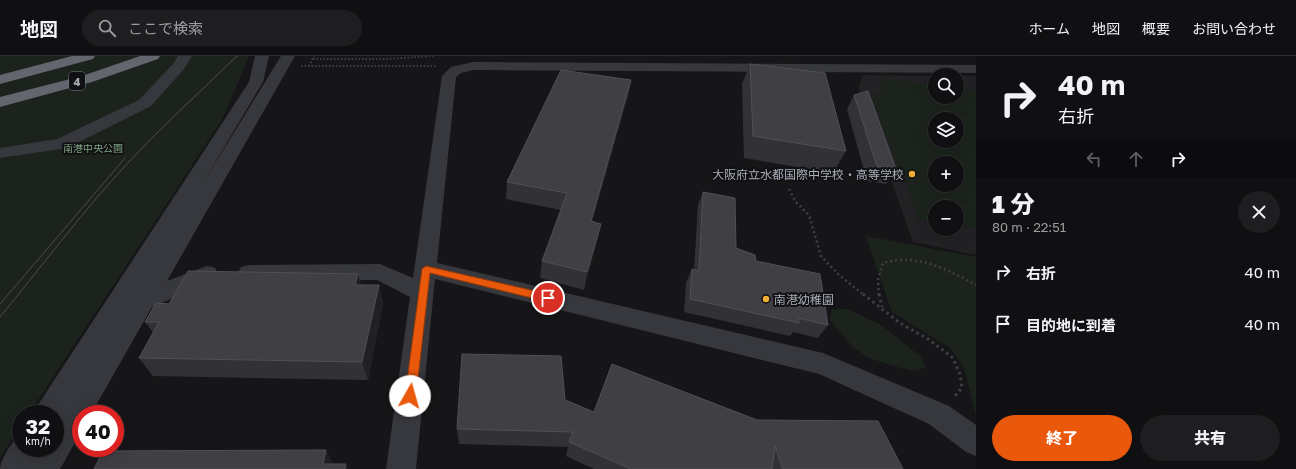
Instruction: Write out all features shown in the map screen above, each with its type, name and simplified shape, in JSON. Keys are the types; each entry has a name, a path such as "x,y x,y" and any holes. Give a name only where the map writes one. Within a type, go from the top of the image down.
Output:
{"highway":[{"name":"4","path":"0,75 70,56"},
{"path":"0,80 88,56"},
{"path":"0,91 125,56"},
{"name":"4","path":"0,102 87,79 153,56"}],"street":[{"path":"0,153 61,144 144,103 179,66 186,56"},
{"path":"54,405 256,82 262,56"},
{"path":"43,469 142,301 291,61"},
{"path":"402,469 449,76 456,70 473,66 976,69"},
{"path":"142,301 210,273 380,272 823,364 939,415 976,442"},
{"path":"14,469 21,457"}],"path":[{"path":"309,66 314,56"},
{"path":"313,59 385,59 433,56"},
{"path":"291,61 309,66 442,66"},
{"path":"789,190 795,201 809,215 821,256 839,275 900,323 928,339 952,358 960,374 962,388 939,415"},
{"path":"882,308 877,288 877,278 883,263 903,258 926,262 976,285"}],"shaded area":[{"name":"大阪府立水都国際中学校・高等学校","path":"862,75 928,76 928,104 964,104 964,76 976,76 976,255 913,242 859,89"}],"green space":[{"name":"南港中央公園","path":"0,56 249,56 223,118 35,405 12,405 12,440 0,458"},
{"path":"881,78 928,84 928,104 964,104 964,89 976,91 976,229 964,227 964,200 928,200 928,221 919,219 869,93 883,95"},
{"path":"866,236 976,257 976,416 964,367 950,348 892,312"},
{"path":"832,309 848,309 881,325 920,356 926,367 915,371 869,358 852,346 830,320"}],"building":[{"path":"750,64 825,73 846,151 753,136"},
{"path":"561,70 631,80 591,221 601,224 587,272 542,261 567,193 507,182"},
{"path":"868,91 896,169 877,166 854,95"},
{"path":"703,192 735,198 736,248 755,255 756,261 820,274 828,325 798,318 799,323 690,299 692,269 699,271"},
{"path":"188,271 358,274 355,285 379,285 362,362 139,358 159,322 145,322 156,303 169,304"},
{"path":"462,354 561,356 565,400 594,412 612,364 757,420 878,421 903,469 783,469 775,446 772,469 631,469 569,442 573,432 457,429"},
{"path":"326,450 323,464 346,464 345,469 94,469 100,457 124,457 124,451"}],"tram line":[{"path":"0,317 76,222 124,167 166,124 237,56"},
{"path":"0,304 125,158"}],"place":[{"name":"大阪府立水都国際中学校・高等学校","path":"912,174"},
{"name":"南港幼稚園","path":"766,299"}],"route":[{"path":"410,396 426,269 548,298"}]}
